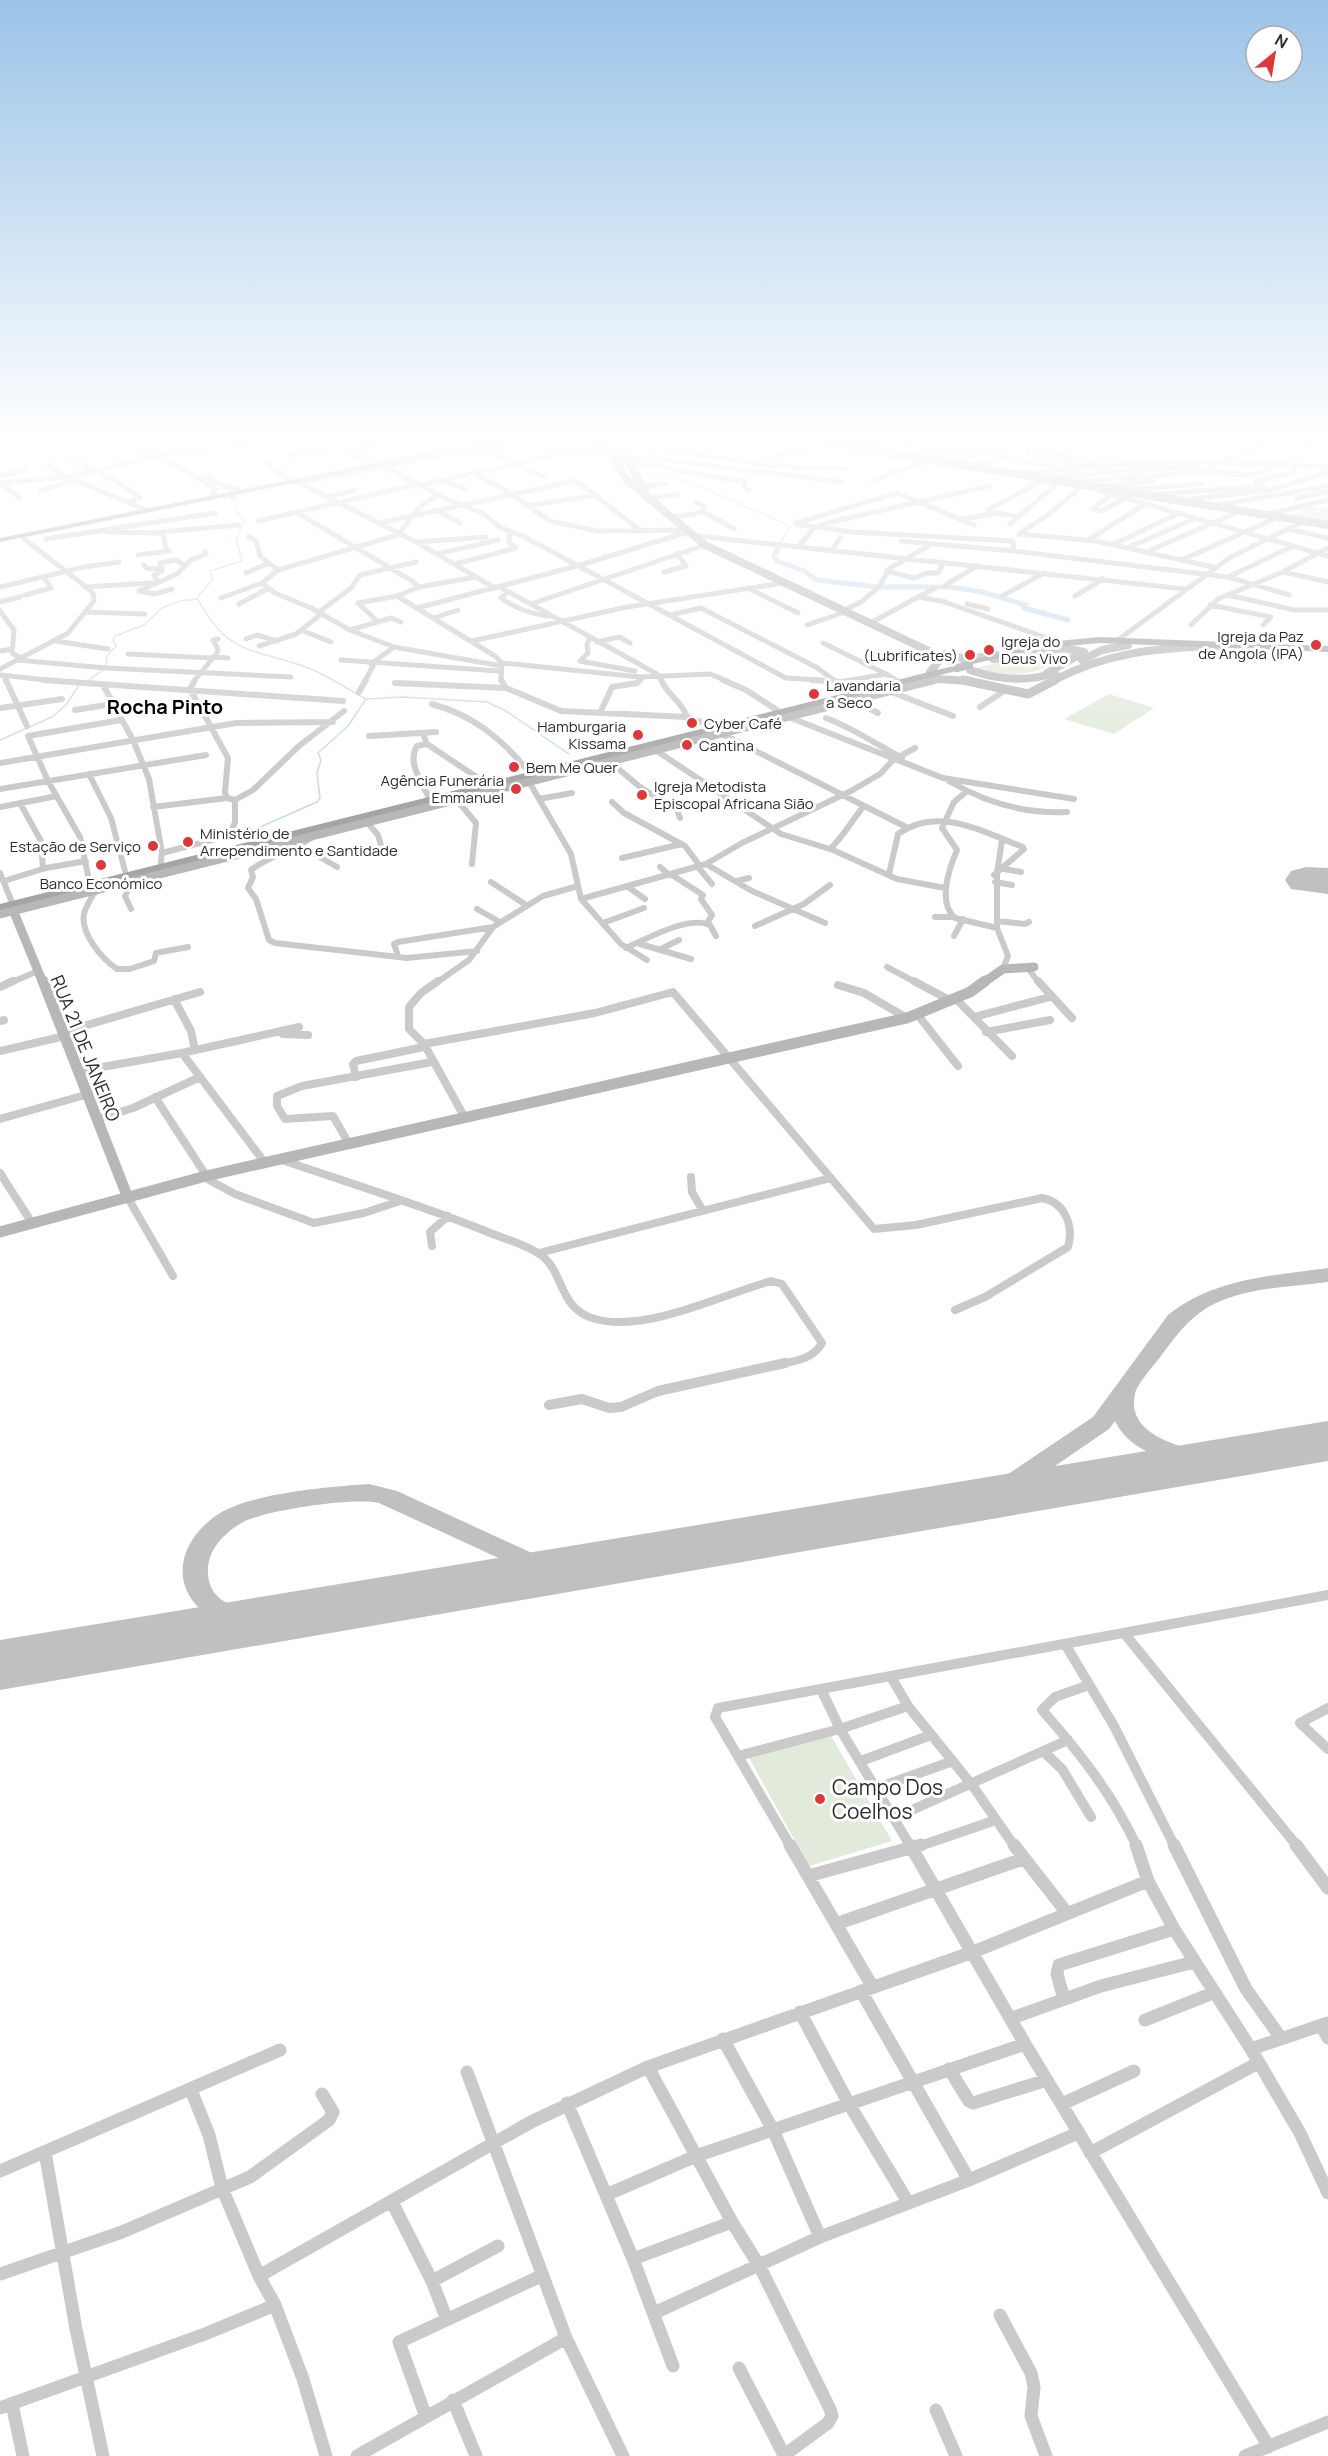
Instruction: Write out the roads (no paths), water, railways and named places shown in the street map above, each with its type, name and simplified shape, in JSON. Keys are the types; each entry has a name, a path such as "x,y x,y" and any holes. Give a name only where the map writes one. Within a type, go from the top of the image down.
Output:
{"main road":[{"path":"5,905 995,657 1061,643 1118,640 1328,650"},
{"path":"995,657 1081,644 1328,650"},
{"path":"5,905 93,884 161,858 484,782 528,776 716,729 777,710 962,666"}],"street":[{"path":"0,669 72,630 94,597 85,587 45,557"},
{"path":"172,589 155,594 139,591 177,574 184,565 201,557"},
{"path":"261,557 278,570"},
{"path":"221,598 262,584 278,570 324,557"},
{"path":"374,557 419,587"},
{"path":"442,557 660,677 667,692 682,702 687,717"},
{"path":"455,564 483,557"},
{"path":"560,557 782,677 836,682 886,674"},
{"path":"417,609 607,557"},
{"path":"531,604 666,557"},
{"path":"664,572 686,566 680,557"},
{"path":"730,557 962,666 1001,678 1036,678 1051,674 1108,648 1126,645 1214,646"},
{"path":"733,557 934,658 938,665 930,672"},
{"path":"895,557 1185,589"},
{"path":"1064,557 1228,576 1289,595"},
{"path":"1174,557 1217,568"},
{"path":"1184,559 1189,557"},
{"path":"1118,640 1232,557"},
{"path":"1228,576 1270,557"},
{"path":"1191,625 1210,605 1227,595 1283,572 1311,557"},
{"path":"807,625 861,602 878,588 888,571 908,558"},
{"path":"155,582 154,575 162,571 160,563 176,560 184,565"},
{"path":"0,587 119,562"},
{"path":"259,646 278,642 301,630 351,588 356,577 416,562"},
{"path":"888,571 916,577 927,573 938,573 944,562"},
{"path":"246,573 269,564"},
{"path":"144,565 148,569 161,568"},
{"path":"944,586 978,566"},
{"path":"1283,572 1328,582"},
{"path":"1002,596 1044,573"},
{"path":"0,602 51,588 44,577"},
{"path":"377,621 358,603 386,596 397,596 419,587 476,577"},
{"path":"1075,596 1103,579"},
{"path":"85,587 155,582"},
{"path":"472,641 558,620 714,591 783,583"},
{"path":"262,584 275,593 350,630 394,647 502,667"},
{"path":"239,604 269,588"},
{"path":"748,588 798,613"},
{"path":"872,622 934,588"},
{"path":"714,591 725,598"},
{"path":"508,592 501,598 516,609 528,613 551,615"},
{"path":"1227,595 1326,613"},
{"path":"397,596 472,641 502,667"},
{"path":"920,597 988,609"},
{"path":"942,601 982,613 1061,643"},
{"path":"982,613 994,603"},
{"path":"1210,605 1271,617 1263,625"},
{"path":"669,615 701,608 816,667 836,682"},
{"path":"434,618 458,610"},
{"path":"840,610 954,657 970,659 995,657 1064,648 1078,649 1084,653 1057,669 1036,676 1005,677 962,666"},
{"path":"0,612 14,630 12,653 19,659 291,677"},
{"path":"85,612 145,614"},
{"path":"350,630 392,617 401,622"},
{"path":"301,630 331,642"},
{"path":"246,639 257,635 278,642"},
{"path":"597,642 619,637 630,643"},
{"path":"590,638 587,644 588,653 580,661 645,676"},
{"path":"189,689 199,672 219,649 213,640 218,639"},
{"path":"55,640 108,649"},
{"path":"823,643 896,680"},
{"path":"93,884 122,882 456,799 528,776 609,761 716,729 786,716 947,678 1028,694 1076,669 1118,655 1156,648 1214,646"},
{"path":"359,692 373,664 394,647"},
{"path":"1108,648 1119,651 1118,655"},
{"path":"0,651 12,649"},
{"path":"128,654 228,658"},
{"path":"340,660 373,664 502,667 660,677 717,676 746,690 777,710"},
{"path":"502,667 501,681 506,688"},
{"path":"600,713 612,687 637,683 645,676"},
{"path":"27,726 3,677 343,701"},
{"path":"395,683 506,688 561,711 687,717 716,729 906,827"},
{"path":"103,685 133,740 148,779 161,858 228,836 235,823 235,800"},
{"path":"189,689 228,758 225,792 227,798"},
{"path":"980,707 1007,689"},
{"path":"889,691 953,716"},
{"path":"0,708 62,699"},
{"path":"852,700 878,713"},
{"path":"75,710 112,704"},
{"path":"432,704 466,714 501,741 528,776 571,854 581,899 626,948 647,960"},
{"path":"235,800 289,759 306,740 333,722 344,711"},
{"path":"786,716 943,778 1074,799"},
{"path":"826,718 855,729 862,736 911,762"},
{"path":"121,720 28,736 48,781 73,823 86,861 93,884 84,912 84,925 102,954 115,968 122,969 154,961 156,953 188,947"},
{"path":"0,763 212,727 275,721 333,722"},
{"path":"369,736 436,732"},
{"path":"423,734 427,744 484,782"},
{"path":"427,744 417,746 413,758 428,796"},
{"path":"581,899 701,866 843,795 880,774 893,760 915,748"},
{"path":"654,749 773,830 830,849 914,884 945,888"},
{"path":"0,789 206,755"},
{"path":"609,761 640,788 677,810 680,818"},
{"path":"89,774 111,818 125,871"},
{"path":"943,778 966,792 1023,812 1067,812"},
{"path":"954,917 948,910 945,888 949,866 957,850 942,830 957,799 966,792"},
{"path":"539,799 573,793"},
{"path":"0,807 57,796"},
{"path":"153,807 227,798 235,800"},
{"path":"456,799 476,823 472,864"},
{"path":"612,802 624,813 682,844 689,850 712,884"},
{"path":"20,803 41,841 43,869"},
{"path":"830,849 840,840 841,834 864,806"},
{"path":"889,874 897,836 906,827 922,819 946,821 1024,849 995,879"},
{"path":"366,821 378,835 382,849"},
{"path":"318,833 301,846 268,857 251,870 253,877 248,888 256,899 268,940 407,958 477,951"},
{"path":"1002,840 995,879 997,925 1008,956 1003,969"},
{"path":"797,846 804,841"},
{"path":"622,858 682,844"},
{"path":"301,846 337,867"},
{"path":"0,914 5,905 1,876 86,861"},
{"path":"701,866 825,923"},
{"path":"660,867 703,895 701,899 712,915 708,923"},
{"path":"1004,869 1021,872"},
{"path":"737,881 749,878"},
{"path":"995,879 1012,885"},
{"path":"122,882 128,890 125,896 131,909"},
{"path":"491,882 526,905"},
{"path":"755,926 816,897 830,885"},
{"path":"465,1118 424,1046 409,1029 409,1007 414,999 455,972 477,951 493,927 526,905 555,891 578,886"},
{"path":"628,887 645,899"},
{"name":"RUA 21 DE JANEIRO","path":"5,905 38,971 89,1094 112,1161 128,1198"},
{"path":"603,924 644,908"},
{"path":"477,909 500,922"},
{"path":"935,917 954,917 997,925 1029,922"},
{"path":"954,936 963,919"},
{"path":"708,923 716,932 716,936"},
{"path":"626,948 684,926 708,923"},
{"path":"398,956 396,942 493,927"},
{"path":"661,949 679,940"},
{"path":"636,944 692,959"},
{"path":"887,967 954,1000 1012,1056"},
{"path":"0,1232 206,1176 912,1016 954,1000 1003,969 1030,967 1050,996 1072,1018"},
{"path":"0,987 38,971"},
{"path":"838,985 864,993 912,1016 958,1066"},
{"path":"0,1052 200,992"},
{"path":"357,1077 353,1064 356,1061 595,1013 673,992 731,1058 871,1227 881,1230 986,1212 1042,1198 1054,1201 1068,1221 1071,1239 1068,1247 1001,1288 955,1310"},
{"path":"974,1017 1050,996"},
{"path":"174,999 191,1031 195,1050"},
{"path":"986,1032 1050,1020"},
{"path":"79,1071 277,1034 299,1027"},
{"path":"277,1034 308,1035"},
{"path":"182,1053 266,1163"},
{"path":"349,1144 333,1116 325,1114 296,1120 285,1119 276,1102 279,1094 290,1089 432,1062"},
{"path":"98,1119 133,1108 200,1077"},
{"path":"0,1119 89,1094"},
{"path":"155,1097 206,1176 235,1194 314,1223 364,1213 400,1201"},
{"path":"281,1160 448,1216 539,1253 550,1266 566,1300 577,1311 600,1322 613,1324 640,1319 771,1281 782,1284 822,1343 817,1352 803,1359 658,1391 621,1407 609,1408 582,1399 549,1405"},
{"path":"0,1173 32,1223"},
{"path":"691,1177 692,1192 703,1211"},
{"path":"539,1253 831,1178"},
{"path":"128,1198 173,1276"},
{"path":"432,1246 430,1232 448,1216"},
{"path":"969,2180 913,2081 836,1924 715,1717 718,1708 1328,1595"},
{"path":"1124,1633 1187,1715 1275,1817 1328,1888"},
{"path":"1065,1644 1119,1737 1246,1989 1281,2038"},
{"path":"891,1677 908,1706 972,1785 1023,1859 1067,1913"},
{"path":"1089,1685 1054,1698 1043,1706 1045,1715 1088,1763 1120,1810 1142,1857 1148,1881 1174,1929 1251,2049 1300,2133 1328,2193"},
{"path":"821,1689 840,1729 877,1788 910,1849 1012,2018 1025,2044 1269,2446"},
{"path":"738,1756 840,1729 908,1706"},
{"path":"1328,1708 1300,1723 1328,1749"},
{"path":"861,1761 931,1735"},
{"path":"894,1818 1068,1740"},
{"path":"1044,1752 1062,1769 1091,1817"},
{"path":"877,1788 953,1761"},
{"path":"808,1876 910,1849 996,1820"},
{"path":"836,1924 937,1891 1023,1859"},
{"path":"259,2276 567,2103 648,2067 973,1952 1148,1881"},
{"path":"1064,1999 1057,1974 1059,1965 1174,1929"},
{"path":"1012,2018 1064,1999 1194,1962"},
{"path":"1145,2020 1213,1993"},
{"path":"800,2012 849,2104 908,2202"},
{"path":"1251,2049 1324,2025 1328,2038"},
{"path":"723,2039 772,2130 820,2237"},
{"path":"606,2195 696,2156 1025,2044"},
{"path":"0,2171 280,2050"},
{"path":"1090,2153 1206,2094 1258,2063"},
{"path":"648,2067 732,2222 760,2267 821,2384 832,2416 828,2423 783,2455 739,2368"},
{"path":"949,2069 969,2101 973,2103 1047,2080"},
{"path":"1062,2104 1134,2071"},
{"path":"467,2072 495,2142 541,2276 566,2338 623,2456"},
{"path":"191,2090 209,2135 222,2188 259,2276 275,2305 303,2379 326,2456"},
{"path":"0,2274 140,2225 268,2166 329,2120 333,2112 322,2094"},
{"path":"567,2103 633,2259 650,2310 654,2313 674,2366"},
{"path":"654,2313 760,2267 820,2237 969,2180 1078,2133"},
{"path":"45,2152 59,2213 85,2378 96,2417 103,2456"},
{"path":"392,2202 432,2281 447,2320"},
{"path":"633,2259 732,2222"},
{"path":"432,2281 498,2246"},
{"path":"426,2417 399,2342 541,2276"},
{"path":"23,2456 6,2406 275,2305"},
{"path":"1000,2315 1031,2373 1034,2387 1031,2416 1046,2456"},
{"path":"357,2456 566,2338"},
{"path":"453,2400 476,2456"},
{"path":"936,2410 956,2456"},
{"path":"1245,2456 1328,2422"}],"waterway":[{"path":"241,557 242,561 210,571 213,579 197,598 219,630 240,646 309,668 366,699"},
{"path":"774,557 777,561 804,571 817,580 877,587"},
{"path":"879,587 951,587 982,592 1026,605 1024,608 1068,620"},
{"path":"89,680 106,668 107,656 116,646 113,640 115,636 144,625 162,608 179,601 197,599"},
{"path":"0,740 52,717 66,705 79,685"},
{"path":"366,699 403,697 487,702 506,711 569,754"},
{"path":"260,827 317,802 320,798 317,773 321,760 318,753 348,726 366,699"}],"place":[{"name":"Igreja da Paz de Angola (IPA)","path":"1316,645"},
{"name":"Igreja do Deus Vivo","path":"989,650"},
{"name":"(Lubrificates)","path":"970,655"},
{"name":"Lavandaria a Seco","path":"814,694"},
{"name":"Cyber Café","path":"692,723"},
{"name":"Hamburgaria Kissama","path":"638,735"},
{"name":"Cantina","path":"687,745"},
{"name":"Bem Me Quer","path":"514,767"},
{"name":"Agência Funerária Emmanuel","path":"516,789"},
{"name":"Igreja Metodista Episcopal Africana Sião","path":"642,795"},
{"name":"Ministério de Arrependimento e Santidade","path":"188,842"},
{"name":"Estação de Serviço","path":"153,846"},
{"name":"Banco Económico","path":"101,865"},
{"name":"Campo Dos Coelhos","path":"820,1799"}],"district":[{"name":"Rocha Pinto","path":"165,706"}]}
